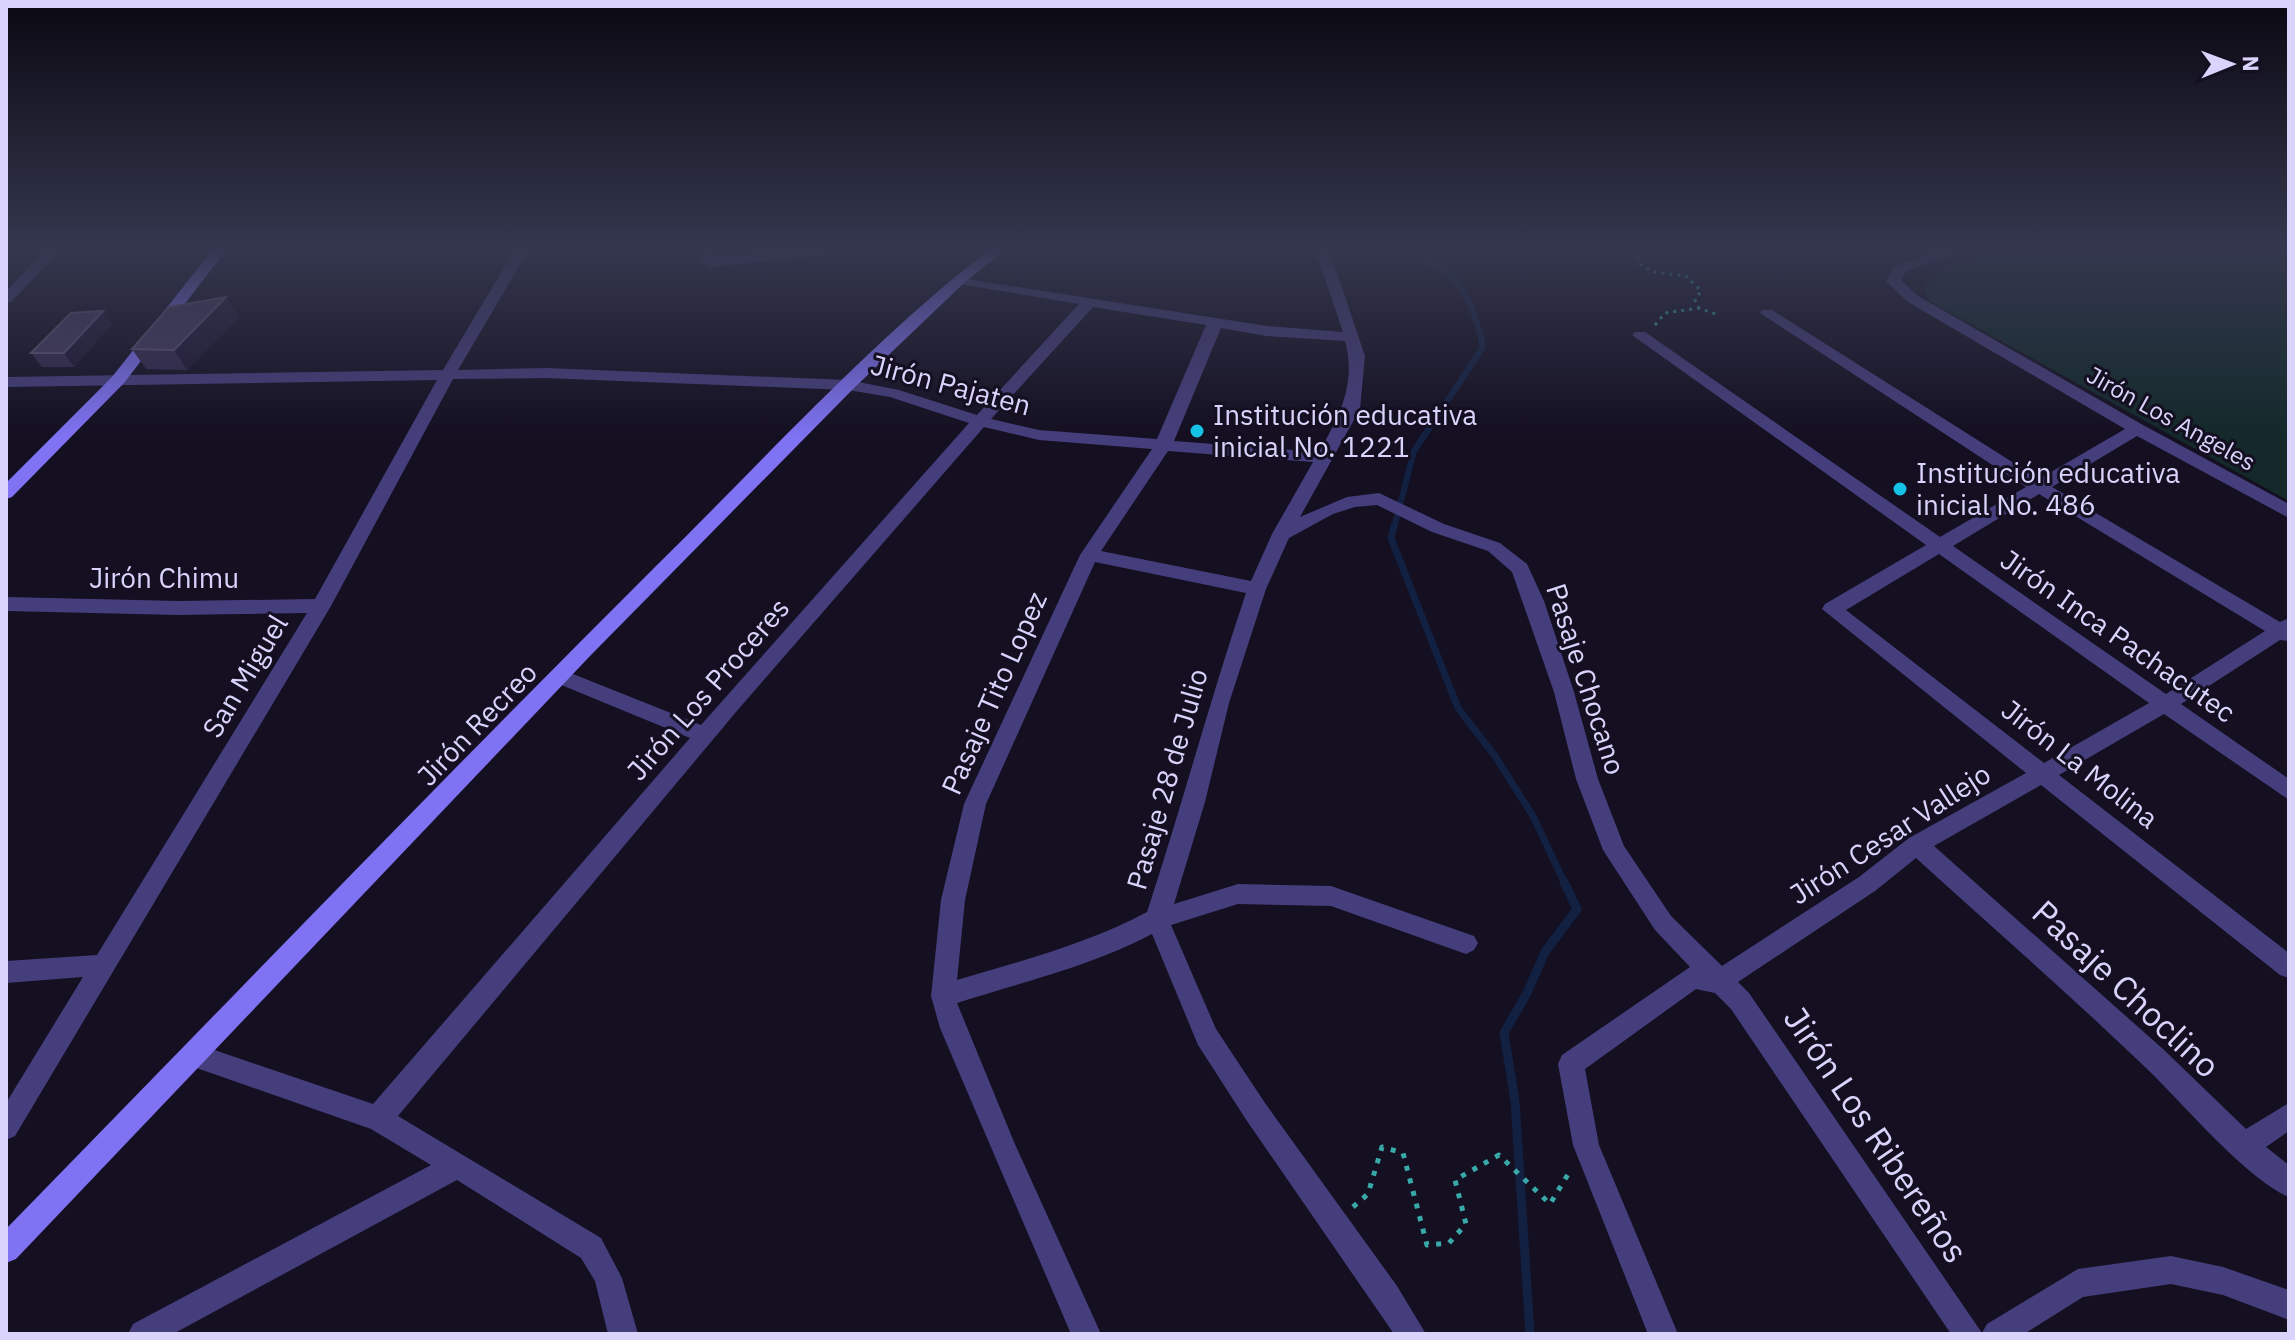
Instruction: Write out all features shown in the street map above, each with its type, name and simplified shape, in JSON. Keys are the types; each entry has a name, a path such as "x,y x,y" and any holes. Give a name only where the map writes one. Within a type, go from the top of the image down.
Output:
{"main road":[{"path":"6,493 118,380 171,312"},
{"name":"Jirón Recreo","path":"6,1249 584,650 848,385 926,312"}],"street":[{"name":"San Miguel","path":"6,1127 321,606 486,312"},
{"name":"Jirón Los Proceres","path":"378,1119 704,735 979,421 1080,312"},
{"path":"1146,312 1267,331 1351,337"},
{"name":"Pasaje 28 de Julio","path":"1344,312 1358,366 1352,409 1281,534 1257,589 1219,703 1194,802 1157,919 1175,959 1186,996 1206,1036 1411,1334"},
{"name":"Jirón Los Angeles","path":"1935,312 2137,429 2289,512"},
{"path":"1767,313 2041,488 2286,631"},
{"name":"Pasaje Tito Lopez","path":"1086,1334 1005,1151 953,1028 943,996 953,900 975,804 1089,555 1163,446 1215,323"},
{"name":"Jirón Inca Pachacutec","path":"1640,335 2289,791"},
{"name":"Jirón Pajaten","path":"6,382 546,373 848,385 893,393 979,421 1039,435 1324,458"},
{"path":"1936,545 2041,488 2137,429"},
{"name":"Pasaje Chocano","path":"1281,534 1327,510 1353,501 1379,499 1438,528 1494,547 1520,569 1539,614 1587,779 1614,850 1663,923 1718,982"},
{"name":"Jirón La Molina","path":"1936,545 1832,609 2289,967"},
{"path":"1089,555 1257,589"},
{"name":"Jirón Chimu","path":"6,604 179,608 321,606"},
{"name":"Jirón Cesar Vallejo","path":"1586,1145 1571,1064 1693,977 1718,982 1867,884 1917,845 2167,703 2286,631"},
{"path":"561,677 704,735"},
{"name":"Pasaje Choclino","path":"1917,845 2154,1058 2244,1146 2289,1183"},
{"path":"943,996 1094,948 1157,919 1238,894 1331,896 1466,943"},
{"path":"6,972 103,965"},
{"name":"Jirón Los Ribereños","path":"1718,982 1740,1001 1968,1334"},
{"path":"194,1055 378,1119 591,1248 604,1266 612,1285 623,1334"},
{"path":"2244,1146 2289,1116"},
{"path":"1586,1145 1663,1334"},
{"path":"143,1334 458,1165"},
{"path":"1997,1334 2078,1283 2171,1270 2223,1281 2289,1305"}],"path":[{"path":"1640,335 1665,313 1675,312"},
{"path":"1709,312 1718,315"},
{"path":"1336,1222 1368,1194 1382,1147 1403,1153 1427,1245 1449,1243 1466,1224 1455,1180 1499,1155 1550,1204 1586,1145"}],"green space":[{"path":"1948,312 2289,312 2289,501"}],"building":[{"path":"103,312 64,353 31,353 71,313"},
{"path":"165,312 212,312 174,350 132,349"}],"waterway":[{"path":"1394,528 1414,451 1483,347 1473,312"},
{"path":"1394,526 1391,538 1458,708 1495,756 1533,816 1565,884"},
{"path":"1530,1334 1515,1101 1504,1033 1527,993 1545,952 1577,909 1564,882"}],"place":[{"name":"Institución educativa inicial No. 1221","path":"1197,431"},
{"name":"Institución educativa inicial No. 486","path":"1900,489"}]}
